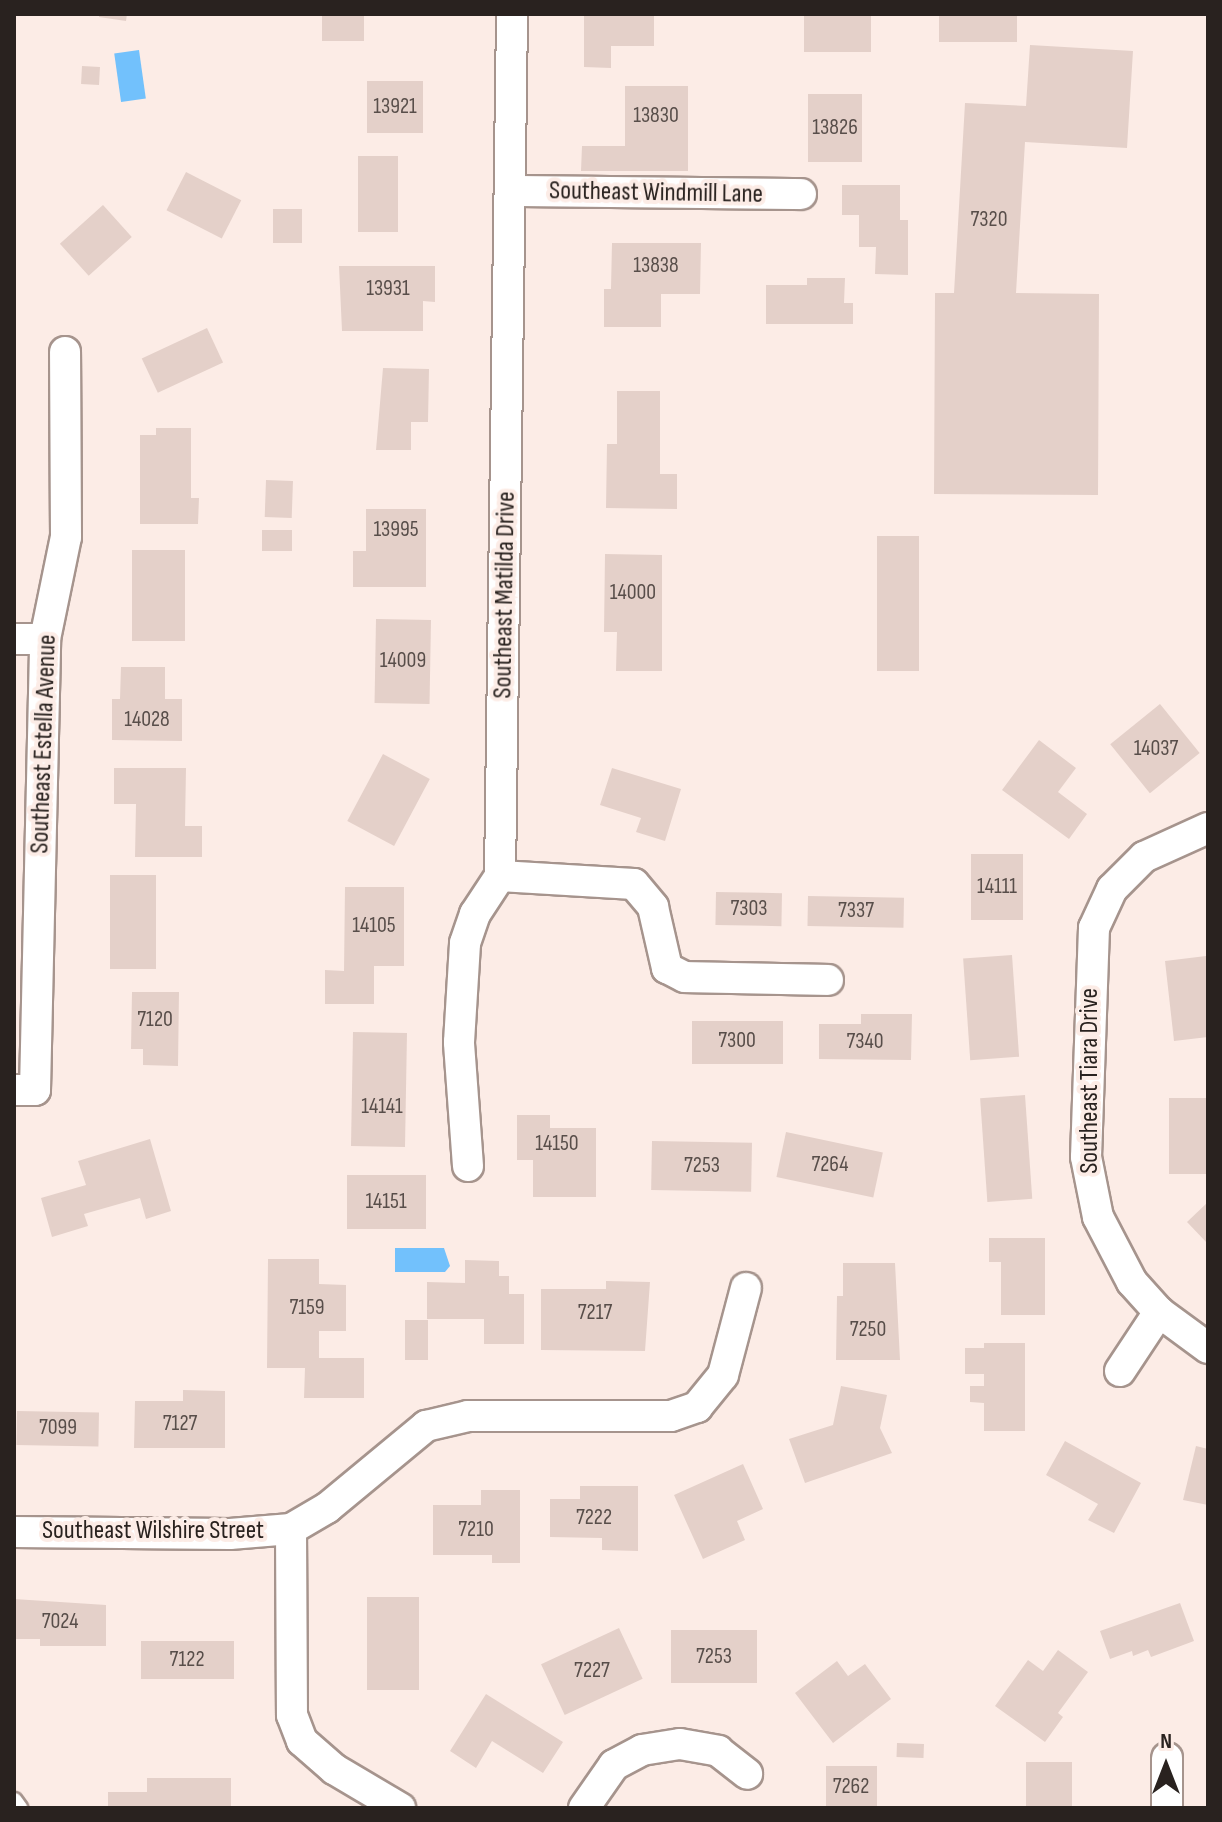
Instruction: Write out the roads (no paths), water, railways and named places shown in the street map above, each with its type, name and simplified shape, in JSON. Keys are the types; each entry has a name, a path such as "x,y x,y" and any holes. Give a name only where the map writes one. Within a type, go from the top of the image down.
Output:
{"street":[{"name":"Southeast Matilda Drive","path":"500,876 512,14"},
{"name":"Southeast Windmill Lane","path":"511,191 801,194"},
{"name":"Southeast Estella Avenue","path":"25,1090 45,639 66,537 65,352"},
{"path":"14,639 45,639"},
{"name":"Southeast Tiara Drive","path":"1208,828 1144,857 1112,889 1094,928 1089,960 1089,1182 1112,1251 1159,1312 1208,1348"},
{"path":"468,1166 459,1042 465,943 475,914 500,876 634,884 653,907 667,968 685,977 828,980"},
{"path":"400,1808 334,1769 302,1741 288,1680 291,1529 327,1508 426,1426 468,1416 651,1418 697,1407 723,1375 746,1288"},
{"path":"1120,1371 1159,1312"},
{"name":"Southeast Wilshire Street","path":"14,1532 230,1534 291,1529"},
{"path":"584,1808 614,1765 642,1750 680,1744 718,1751 747,1774"},
{"path":"1167,1758 1167,1808"}],"lane":[{"path":"14,1801 19,1808"}],"water":[{"path":"139,50 146,99 121,102 114,53"},
{"path":"395,1248 444,1248 450,1266 445,1272 395,1272"}]}
